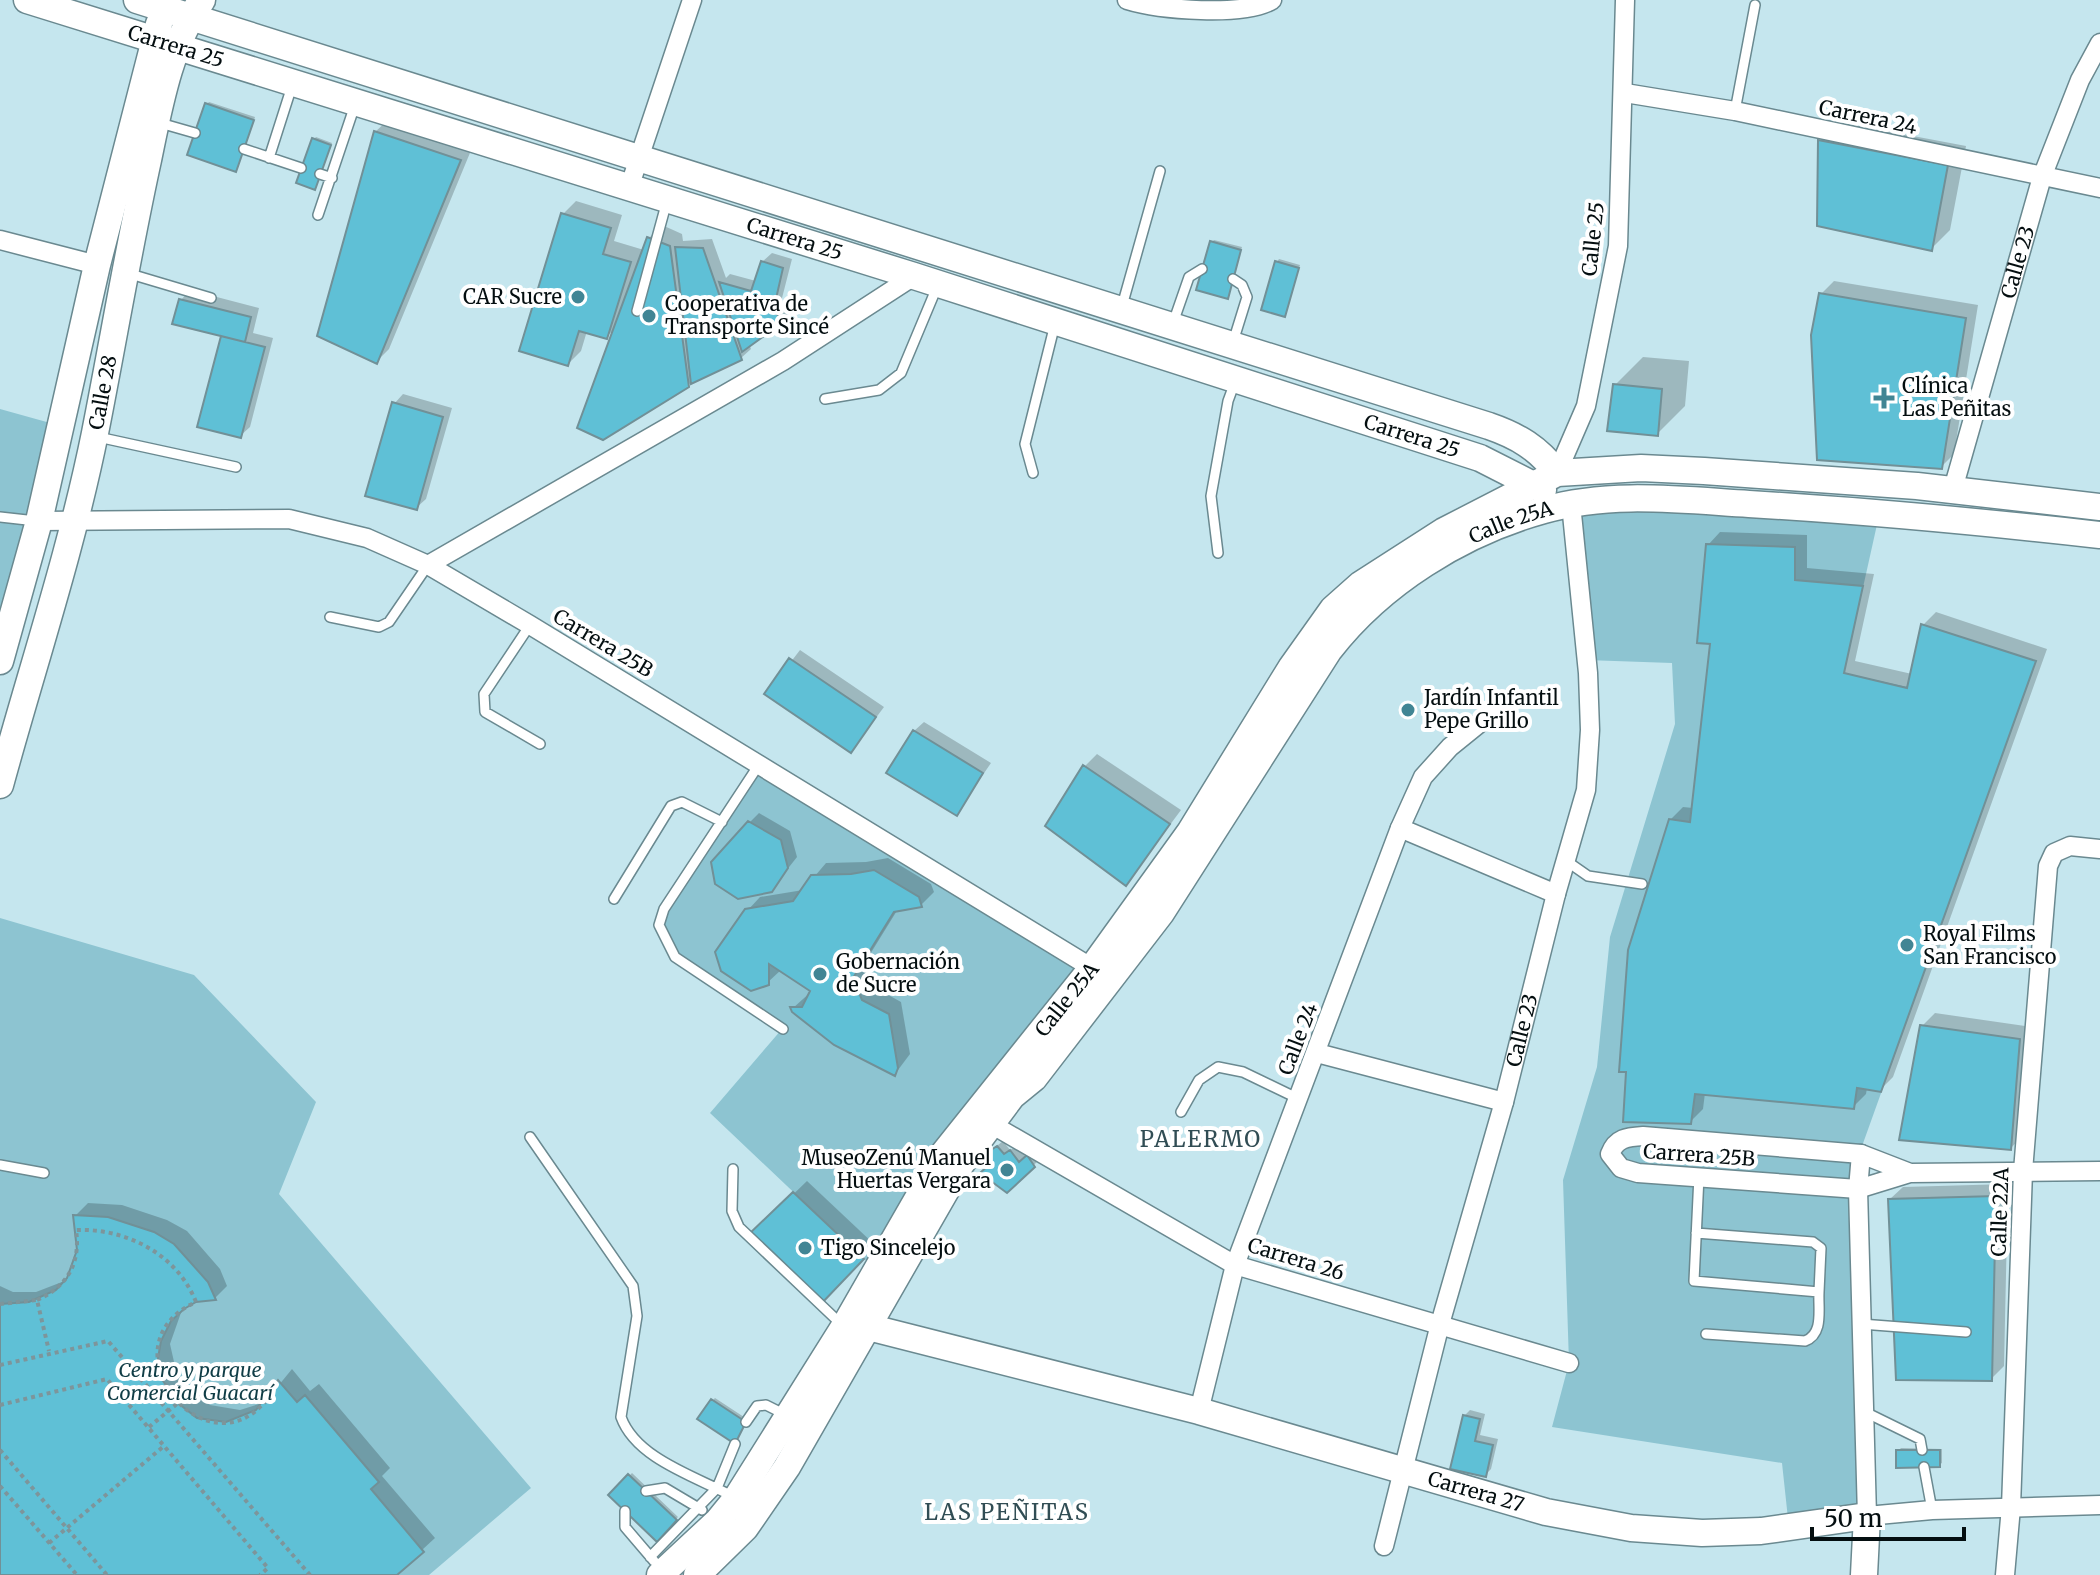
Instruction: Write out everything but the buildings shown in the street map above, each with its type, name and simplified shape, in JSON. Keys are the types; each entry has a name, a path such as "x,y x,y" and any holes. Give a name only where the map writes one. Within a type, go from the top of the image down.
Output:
{"main road":[{"name":"Carrera 25","path":"27,0 1056,321 1480,458 1544,482 1641,468 1953,489 2100,507"},
{"name":"Carrera 25","path":"137,0 182,6 639,158 1521,437 1546,458 1544,482"},
{"name":"Calle 28","path":"0,661 39,521 97,265 166,43 182,6"},
{"name":"Calle 28","path":"0,785 94,436 124,271 156,122 166,43"},
{"path":"1518,519 1544,482 1571,504 1630,499 1690,500 1895,512 2100,535"},
{"name":"Calle 25A","path":"697,1575 726,1549 787,1467 944,1153 1092,968 1190,832 1291,668 1333,609 1399,558 1544,482"},
{"name":"Calle 25A","path":"658,1568 709,1515 789,1417 856,1327 961,1164 1012,1096 1034,1078 1161,913 1329,650 1352,620 1415,570 1518,519 1571,504"},
{"path":"1012,1096 1026,1071 1097,982 1098,972 1092,968"},
{"name":"Carrera 27","path":"856,1327 1199,1411 1546,1512 1631,1528 1702,1533 1761,1531 1867,1516"},
{"path":"1864,1575 1867,1516"}],"street":[{"path":"629,188 692,0"},
{"path":"1127,0 1245,9 1272,0"},
{"name":"Calle 25","path":"1544,482 1586,406 1618,246 1625,93 1625,0"},
{"name":"Calle 23","path":"1953,489 2042,177 2080,80 2100,43"},
{"name":"Carrera 24","path":"1625,93 1735,111 2100,188"},
{"path":"0,240 97,265"},
{"path":"428,565 926,280"},
{"name":"Calle 23","path":"1384,1546 1440,1324 1504,1102 1556,894 1586,790 1590,730 1571,504"},
{"name":"Carrera 25B","path":"39,521 289,519 367,538 428,565 530,625 1092,968"},
{"name":"Calle 24","path":"1199,1411 1235,1265 1400,828 1423,777 1450,747 1492,713"},
{"path":"1400,828 1556,894"},
{"name":"Calle 22A","path":"2005,1575 2011,1507 2023,1171 2048,866 2054,853 2070,846 2100,849"},
{"path":"1317,1053 1504,1102"},
{"name":"Carrera 26","path":"991,1124 1235,1265 1569,1363"},
{"name":"Carrera 25B","path":"1910,1173 1861,1154 1643,1136 1625,1137 1614,1144 1610,1154 1621,1168 1628,1171 1858,1189 1910,1173 2100,1171"},
{"path":"1861,1154 1858,1189 1867,1516"},
{"name":"Carrera 27","path":"1867,1516 1932,1510 2100,1505"},
{"path":"717,1575 726,1549"}],"lane":[{"path":"1735,111 1755,5"},
{"path":"269,158 293,83"},
{"path":"318,215 356,101"},
{"path":"156,122 195,133"},
{"path":"244,149 301,168"},
{"path":"1121,309 1160,171"},
{"path":"320,174 332,178"},
{"path":"637,311 667,201"},
{"path":"1171,326 1189,277 1202,269"},
{"path":"124,271 135,277 211,298"},
{"path":"1232,345 1247,297 1246,290 1233,279"},
{"path":"825,399 879,390 901,373 926,280"},
{"path":"1033,473 1025,444 1056,321"},
{"path":"1218,553 1211,496 1228,401 1236,379"},
{"path":"94,436 236,467"},
{"path":"0,517 39,521"},
{"path":"330,617 379,627 389,622 428,565"},
{"path":"530,625 484,694 482,703 485,712 540,744"},
{"path":"760,763 664,909 659,925 675,957 783,1029"},
{"path":"614,899 671,806 682,802 722,822"},
{"path":"1565,860 1588,876 1642,884"},
{"path":"1181,1112 1199,1080 1218,1067 1243,1072 1299,1099"},
{"path":"530,1137 633,1286 637,1316 621,1417 626,1431 641,1448 727,1493 735,1444"},
{"path":"0,1165 44,1173"},
{"path":"733,1169 732,1211 739,1227 856,1327"},
{"path":"1699,1176 1694,1281 1819,1292"},
{"path":"1696,1233 1813,1242 1821,1248 1818,1329 1813,1338 1805,1341 1706,1334"},
{"path":"1861,1324 1966,1332"},
{"path":"746,1422 757,1406 766,1405 789,1417"},
{"path":"1863,1411 1920,1439 1922,1450"},
{"path":"1924,1467 1932,1510"},
{"path":"646,1491 656,1486 665,1488 709,1515"},
{"path":"625,1511 625,1527 658,1568"}],"path":[{"path":"0,1304 37,1300 56,1290 72,1270 77,1250 76,1230 112,1233 154,1250 178,1272 196,1302 171,1321 160,1348 161,1378 178,1403 197,1418 226,1422 250,1414 272,1392"},
{"path":"37,1300 49,1351"},
{"path":"0,1365 49,1351 108,1341 310,1575"},
{"path":"0,1405 107,1379 268,1568 260,1575"},
{"path":"148,1428 178,1403"},
{"path":"49,1543 164,1446"},
{"path":"0,1450 107,1575"},
{"path":"0,1486 77,1575"}],"green space":[{"path":"0,409 61,426 0,661"},
{"path":"1571,504 1880,511 1844,673 1907,687 1921,624 2036,661 1861,1149 1867,1516 1789,1528 1782,1463 1552,1427 1569,1363 1563,1180 1597,1067 1610,937 1675,724 1672,663 1586,660"},
{"path":"760,763 1092,968 879,1266 864,1259 710,1113 782,1029 675,957 659,925"},
{"name":"Centro y parque Comercial Guacarí","path":"0,918 194,975 316,1102 279,1194 531,1488 429,1575 0,1575"}],"place":[{"name":"CAR Sucre","path":"578,297"},
{"name":"Cooperativa de Transporte Sincé","path":"649,316"},
{"name":"Clínica Las Peñitas","path":"1884,398"},
{"name":"Jardín Infantil Pepe Grillo","path":"1408,710"},
{"name":"Royal Films San Francisco","path":"1907,945"},
{"name":"Gobernación de Sucre","path":"820,974"},
{"name":"MuseoZenú Manuel Huertas Vergara","path":"1007,1170"},
{"name":"Tigo Sincelejo","path":"805,1248"}],"district":[{"name":"PALERMO","path":"1201,1139"},
{"name":"LAS PEÑITAS","path":"1007,1512"}]}
